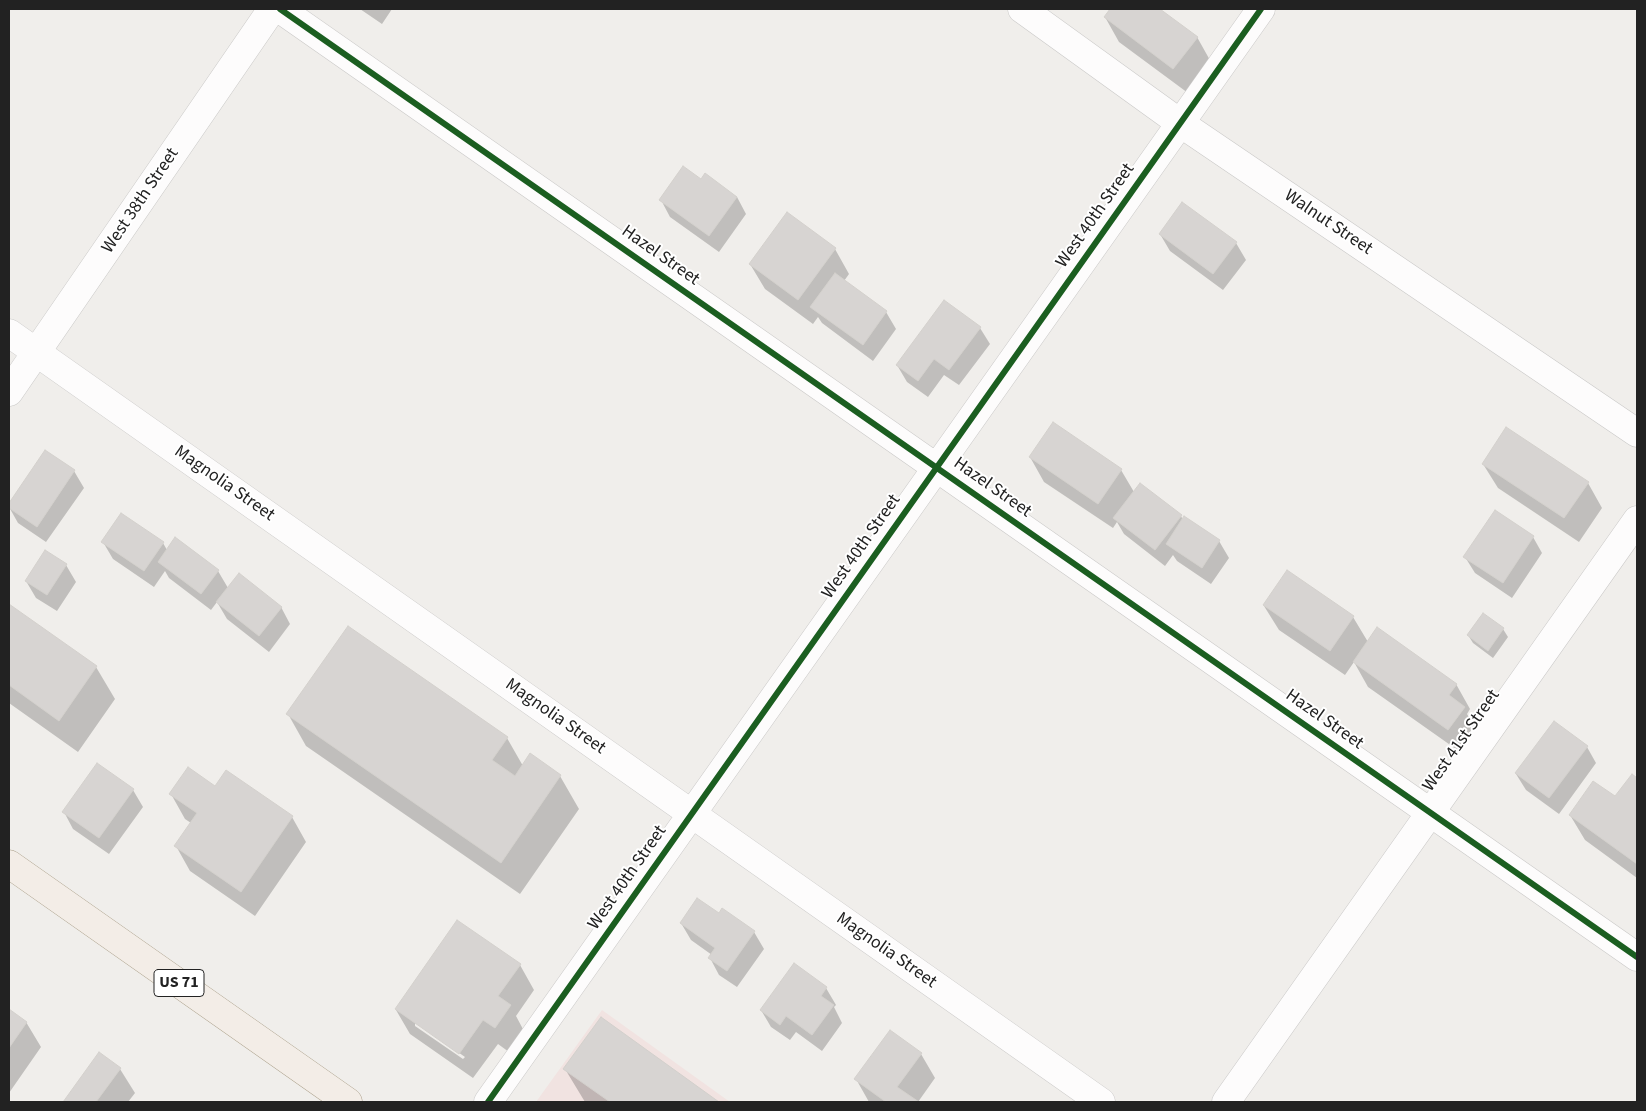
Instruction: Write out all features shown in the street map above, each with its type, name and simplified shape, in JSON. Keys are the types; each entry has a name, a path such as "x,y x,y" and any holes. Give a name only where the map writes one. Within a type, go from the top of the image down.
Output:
{"main road":[{"name":"US 71","path":"9,864 348,1102"}],"street":[{"name":"West 38th Street","path":"9,392 272,9"},
{"name":"Hazel Street","path":"280,9 1637,957"},
{"name":"Walnut Street","path":"1022,9 1180,123 1637,433"},
{"name":"West 40th Street","path":"488,1102 1261,9"},
{"name":"Magnolia Street","path":"9,333 1101,1102"},
{"name":"West 41st Street","path":"1226,1102 1637,520"}],"shaded area":[{"path":"602,1010 730,1102 536,1102"}],"building":[{"path":"1110,9 1160,9 1198,37 1173,69 1104,17"},
{"path":"683,166 701,179 705,173 737,197 709,236 659,200"},
{"path":"1182,202 1237,242 1213,274 1159,234"},
{"path":"787,212 836,248 798,300 749,264"},
{"path":"835,273 887,311 863,345 810,307"},
{"path":"944,300 981,327 949,370 934,359 918,381 896,365"},
{"path":"1053,422 1122,469 1098,504 1029,457"},
{"path":"1506,427 1589,482 1564,518 1482,464"},
{"path":"45,450 75,470 37,527 9,508 9,503"},
{"path":"1140,483 1182,515 1155,550 1113,518"},
{"path":"1495,510 1534,536 1503,583 1463,557"},
{"path":"121,513 164,542 144,571 101,542"},
{"path":"1184,516 1220,540 1202,568 1166,544"},
{"path":"175,537 219,570 201,594 158,562"},
{"path":"45,550 67,564 47,595 25,581"},
{"path":"1287,570 1354,616 1330,651 1263,605"},
{"path":"239,573 282,607 259,636 216,602"},
{"path":"9,604 97,666 59,721 9,685"},
{"path":"1483,613 1504,628 1488,651 1467,635"},
{"path":"348,626 508,737 492,760 515,776 530,753 561,775 501,863 286,714"},
{"path":"1377,627 1457,684 1449,695 1465,707 1448,730 1353,662"},
{"path":"1554,721 1588,746 1549,798 1515,773"},
{"path":"97,763 134,789 99,838 62,812"},
{"path":"188,767 215,786 226,770 293,816 241,892 174,846 197,813 169,794"},
{"path":"1632,774 1637,778 1637,864 1569,815 1593,781 1615,796"},
{"path":"697,898 719,913 722,908 755,931 727,971 708,958 715,948 680,923"},
{"path":"457,920 521,964 498,996 511,1005 495,1028 483,1020 459,1054 395,1009"},
{"path":"794,963 827,987 821,996 834,1005 812,1035 786,1016 780,1025 760,1010"},
{"path":"9,1009 27,1022 9,1048"},
{"path":"601,1017 719,1102 610,1102 563,1069"},
{"path":"890,1030 922,1053 897,1087 919,1102 886,1102 854,1079"},
{"path":"99,1052 121,1068 96,1102 63,1102"}],"cycle path":[{"path":"280,9 1637,957"},
{"path":"488,1102 1261,9"}]}
